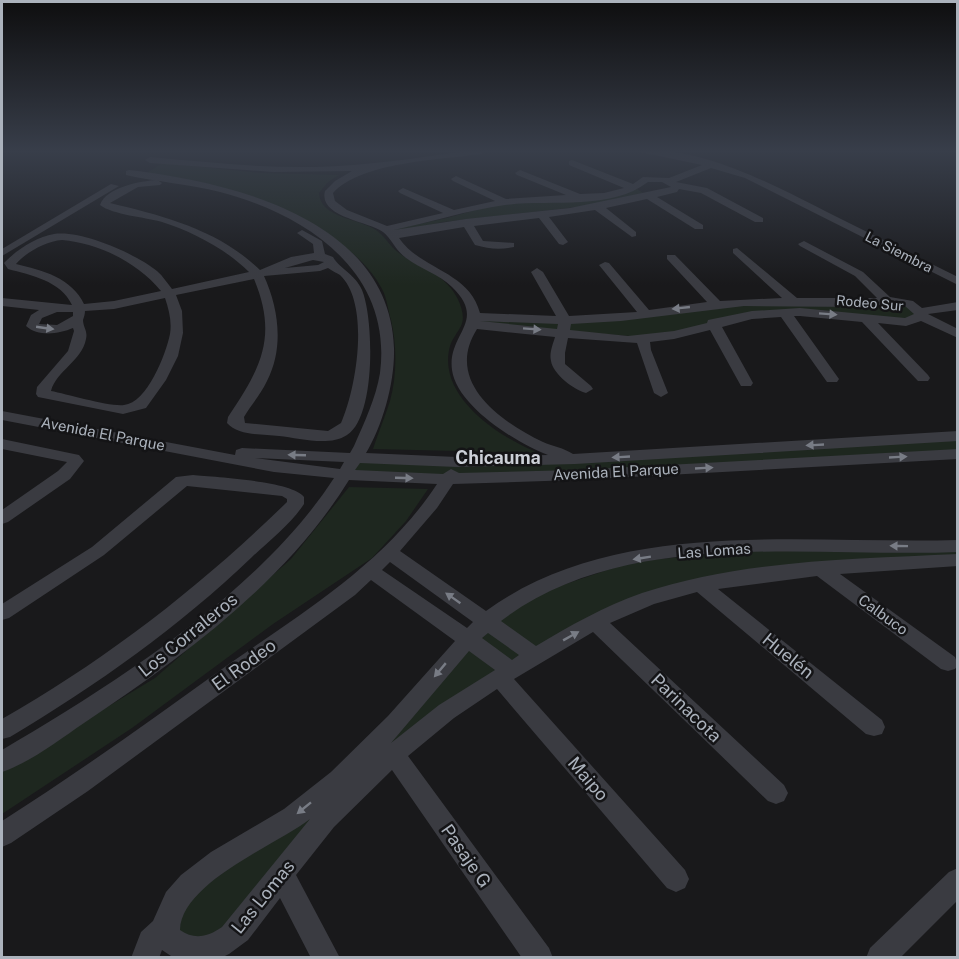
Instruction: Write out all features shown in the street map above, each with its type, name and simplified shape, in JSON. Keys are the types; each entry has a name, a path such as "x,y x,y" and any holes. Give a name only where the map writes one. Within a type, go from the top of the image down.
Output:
{"street":[{"path":"2,253 96,196"},
{"path":"115,196 106,201 105,205 165,220 206,237 238,255 260,274 268,301 271,350 260,381 236,417 235,423 245,428 332,435 346,428 355,408 364,375 366,348 361,311 353,287 338,268 324,260 318,243 285,223 252,208 212,196"},
{"path":"241,196 284,212 329,240 361,271 373,289 382,310 387,332 388,354 381,401 356,458 345,475"},
{"path":"328,196 328,199 337,209 389,232 410,256 445,275 457,285 468,298 474,321 461,346 459,372 464,386 501,422 536,445 575,459"},
{"path":"411,196 450,218 466,222 613,204 648,196 699,227"},
{"path":"492,196 505,202"},
{"path":"577,196 583,198"},
{"path":"389,232 505,202 604,196 615,200 613,204"},
{"path":"715,196 759,220"},
{"name":"La Siembra","path":"791,196 957,282"},
{"path":"597,206 632,234"},
{"path":"542,214 563,242"},
{"path":"466,222 479,243 491,246 510,245"},
{"path":"65,238 104,248 137,261 154,273 171,294 177,316 172,350 154,387 141,405 134,409 123,410 43,394 44,387 69,358 79,341 82,333 77,315 74,296 65,288 36,273 12,267 10,263 49,239 65,238"},
{"path":"804,244 859,274 885,299"},
{"path":"737,251 789,307 832,379"},
{"path":"671,257 717,305"},
{"path":"58,309 38,314 33,319 32,326 41,330 59,330 77,315 260,274 320,268 324,260"},
{"path":"605,265 645,313"},
{"path":"537,272 564,326 556,358 559,366 586,389"},
{"path":"2,294 24,305"},
{"name":"Rodeo Sur","path":"474,321 564,326 643,339 702,329 713,323 789,307 860,303 885,299 903,301 913,306 920,314 906,322 800,312 789,307 743,302 645,313 564,326"},
{"path":"2,302 58,309 77,315"},
{"path":"743,302 752,315"},
{"path":"920,314 957,306"},
{"path":"920,314 957,334"},
{"path":"866,318 923,378"},
{"path":"713,323 747,382"},
{"path":"643,339 644,350 662,393"},
{"name":"Avenida El Parque","path":"2,415 205,452 273,467 345,475 452,471 575,459 957,436"},
{"path":"2,444 73,458 76,461 64,475 2,518"},
{"name":"Avenida El Parque","path":"205,452 356,458 452,471 575,475 957,454"},
{"name":"El Rodeo","path":"2,836 80,784 348,590 389,552 452,471"},
{"name":"Los Corraleros","path":"2,762 124,685 213,617 310,525 345,475"},
{"path":"2,613 98,551 182,481 193,480 286,491 296,497 295,504 250,551 170,620 105,667 2,730"},
{"name":"Las Lomas","path":"953,556 819,568 701,585 665,593 617,610 505,674 431,723 394,755 345,787 197,878 172,905 166,927 174,943 183,948 206,949 218,945 237,932 345,787 466,638 485,621 524,595 557,580 593,568 666,554 843,545 953,556"},
{"path":"738,549 751,577"},
{"path":"389,552 535,656"},
{"name":"Calbuco","path":"819,568 948,663"},
{"path":"371,571 466,638 505,674"},
{"name":"Huelén","path":"701,585 874,727"},
{"name":"Parinacota","path":"596,622 776,793"},
{"name":"Maipo","path":"505,674 676,879"},
{"name":"Pasaje G","path":"394,755 539,957"},
{"path":"281,874 326,957"},
{"path":"881,957 957,881"},
{"path":"145,957 152,942 166,927"}],"shaded area":[{"path":"245,196 320,196 326,208 333,213 376,230 399,253 443,280 458,299 463,316 461,326 450,346 448,364 453,382 462,398 490,426 539,453 373,449 390,401 394,381 393,330 382,289 373,274 342,245 291,214"},
{"path":"595,196 632,196 595,205 443,222 394,233 390,230 490,206"},
{"path":"902,303 916,312 911,319 799,311 642,337 477,324 478,318 549,321 744,304"},
{"path":"957,439 957,451 579,471 352,474 358,463 362,462 456,465"},
{"path":"349,487 428,489 406,521 372,558 273,624 132,728 2,814 2,771 155,678 291,559"},
{"path":"957,549 957,557 663,590 427,720 216,939 177,937 177,906 294,822 469,640 527,597 631,562 740,551"}],"district":[{"name":"Chicauma","path":"498,458"}]}
